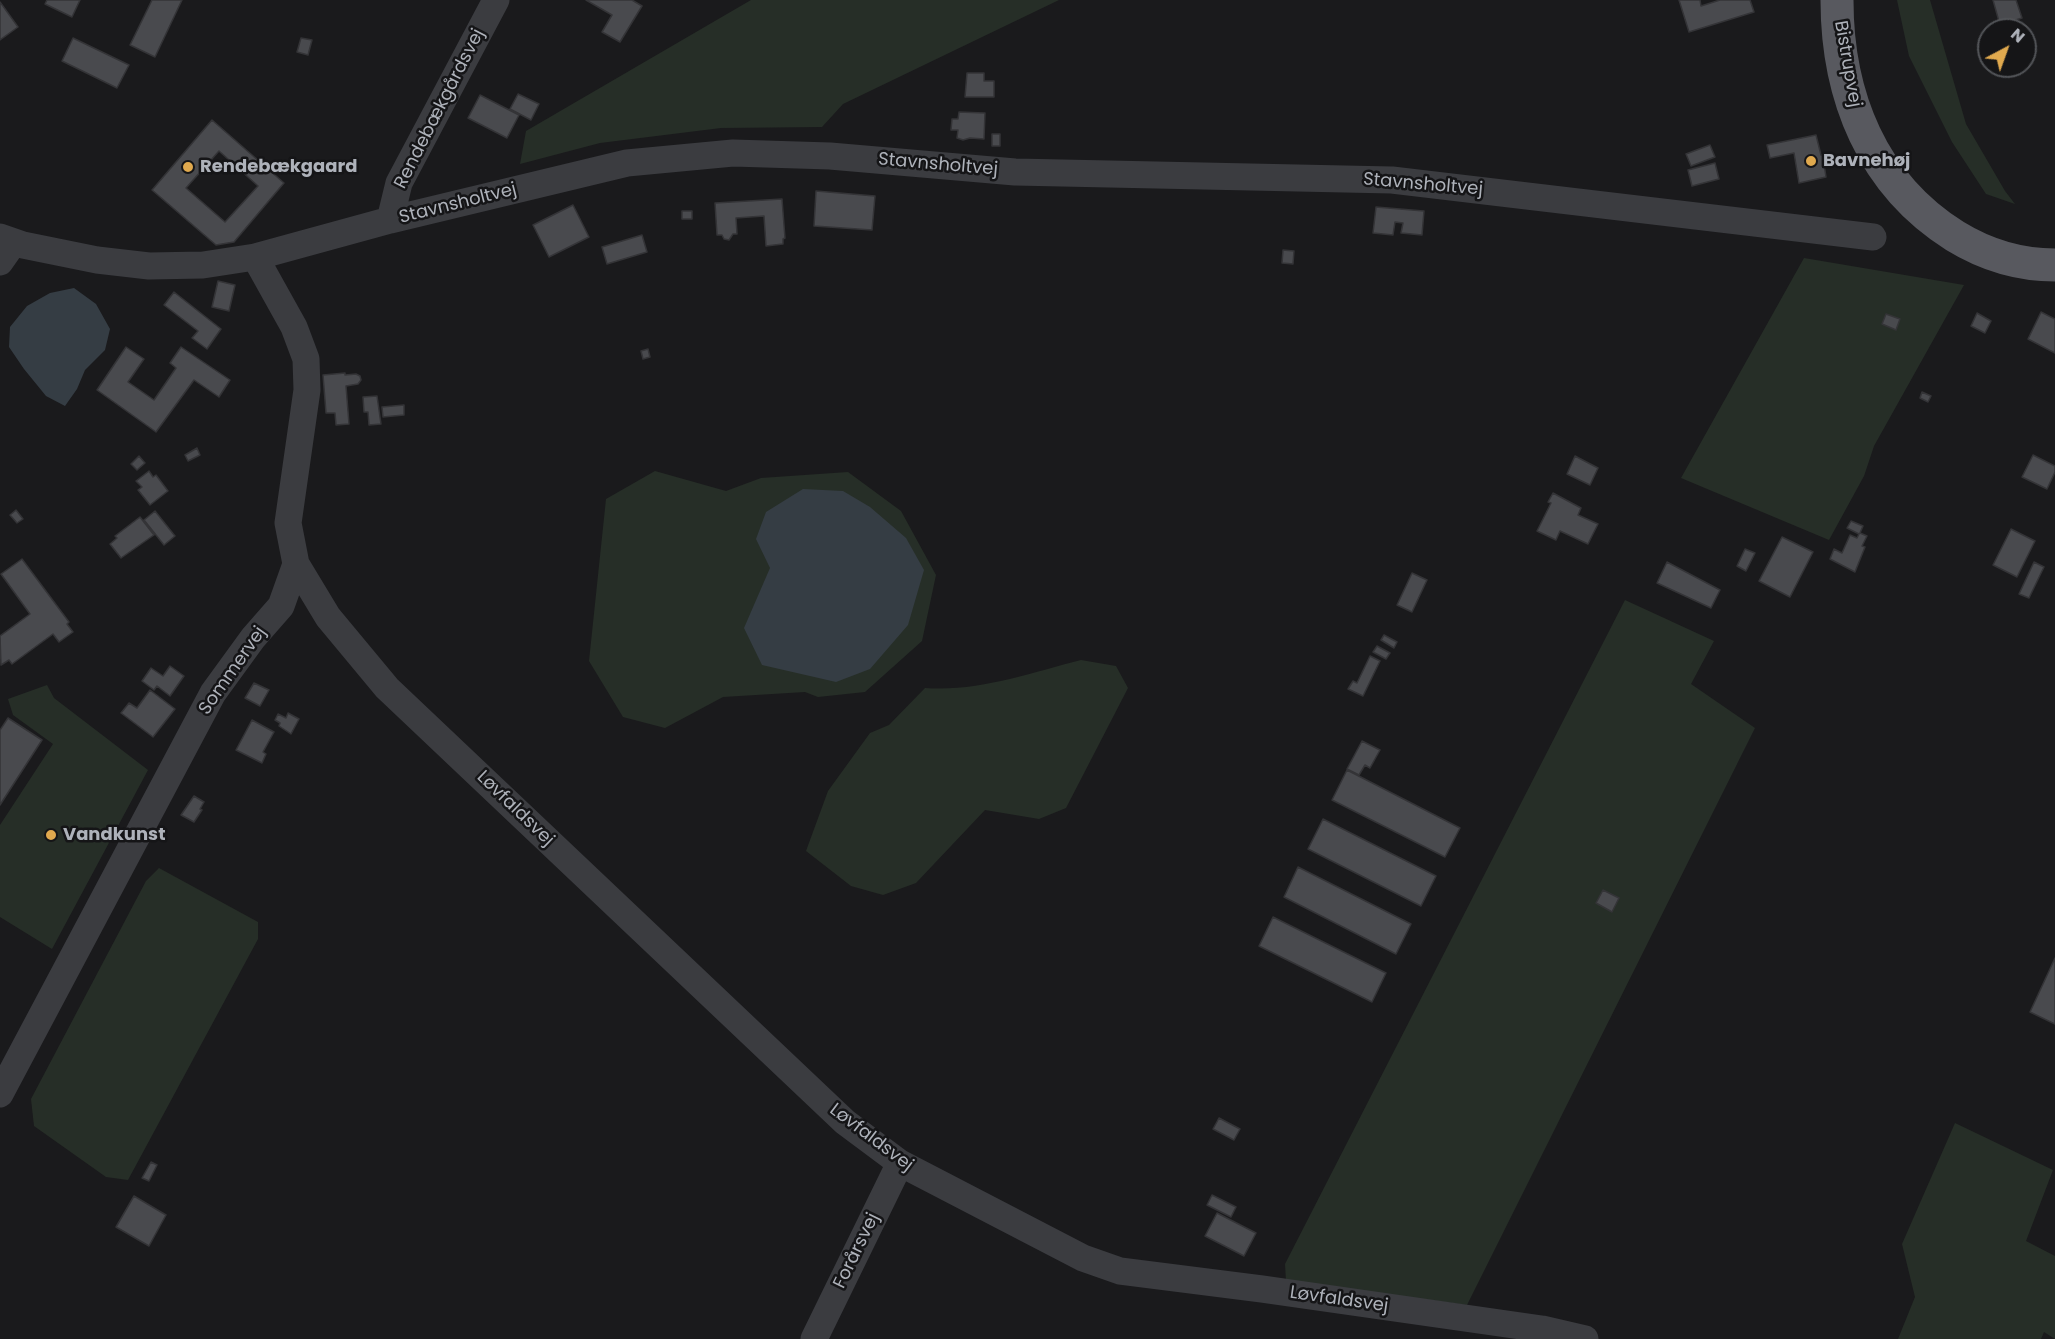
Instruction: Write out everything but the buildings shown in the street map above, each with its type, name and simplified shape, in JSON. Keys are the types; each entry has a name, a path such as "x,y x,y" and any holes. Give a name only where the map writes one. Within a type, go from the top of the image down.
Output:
{"main road":[{"name":"Bistrupvej","path":"1838,0 1837,22 1847,82 1856,115 1870,147 1888,176 1911,202 1937,224 1966,243 1998,256 2031,265 2055,265"},
{"name":"Bistrupvej","path":"1847,0 1876,109 1888,136 1904,162 1946,205 1971,222 1998,235 2055,254"}],"street":[{"name":"Rendebækgårdsvej","path":"390,220 399,183 496,0"},
{"name":"Stavnsholtvej","path":"5,247 51,251 97,260 149,266 203,265 255,257 390,220 627,164 734,153 830,156 1015,172 1392,180 1874,237"},
{"path":"255,257 294,327 306,359 307,390 288,523 296,564"},
{"name":"Sommervej","path":"0,1094 213,693 253,638 281,606 296,564"},
{"name":"Løvfaldsvej","path":"296,564 328,617 387,688 845,1122 900,1163 1083,1258 1119,1271 1542,1329 1585,1339"},
{"path":"281,606 315,611 328,617"},
{"name":"Forårsvej","path":"814,1339 900,1163"}],"shaded area":[{"path":"751,0 1059,0 843,104 822,127 721,128 600,143 520,164 526,131"},
{"path":"1897,0 1930,0 1966,124 2015,204 1986,194 1952,142 1909,56"},
{"path":"1804,258 1964,285 1874,446 1864,476 1829,540 1681,478"},
{"path":"74,288 96,304 110,329 105,350 85,370 77,389 65,406 46,396 24,369 9,347 10,327 27,306 50,293"},
{"path":"655,471 726,491 761,478 848,472 901,511 936,575 922,641 865,692 818,697 805,692 723,697 665,728 623,717 589,661 606,499"},
{"path":"803,489 843,491 870,507 906,538 924,570 908,625 870,669 836,682 762,665 744,628 770,568 756,539 766,512"},
{"path":"1625,600 1714,641 1691,684 1755,728 1467,1305 1286,1281 1285,1264"},
{"path":"1081,660 1116,666 1128,688 1066,808 1039,819 985,810 916,883 883,895 851,886 806,851 828,791 870,733 889,725 925,688 984,684"},
{"path":"47,685 54,698 148,770 52,949 0,917 0,825 53,744 13,715 8,699"},
{"path":"159,868 258,922 258,939 128,1180 106,1177 34,1126 31,1099 146,881"},
{"path":"1955,1123 2053,1170 2026,1241 2055,1256 2055,1339 2044,1332 2041,1339 1898,1339 1915,1297 1902,1244"}],"place":[{"name":"Bavnehøj","path":"1811,161"},
{"name":"Rendebækgaard","path":"188,167"},
{"name":"Vandkunst","path":"51,835"}]}
